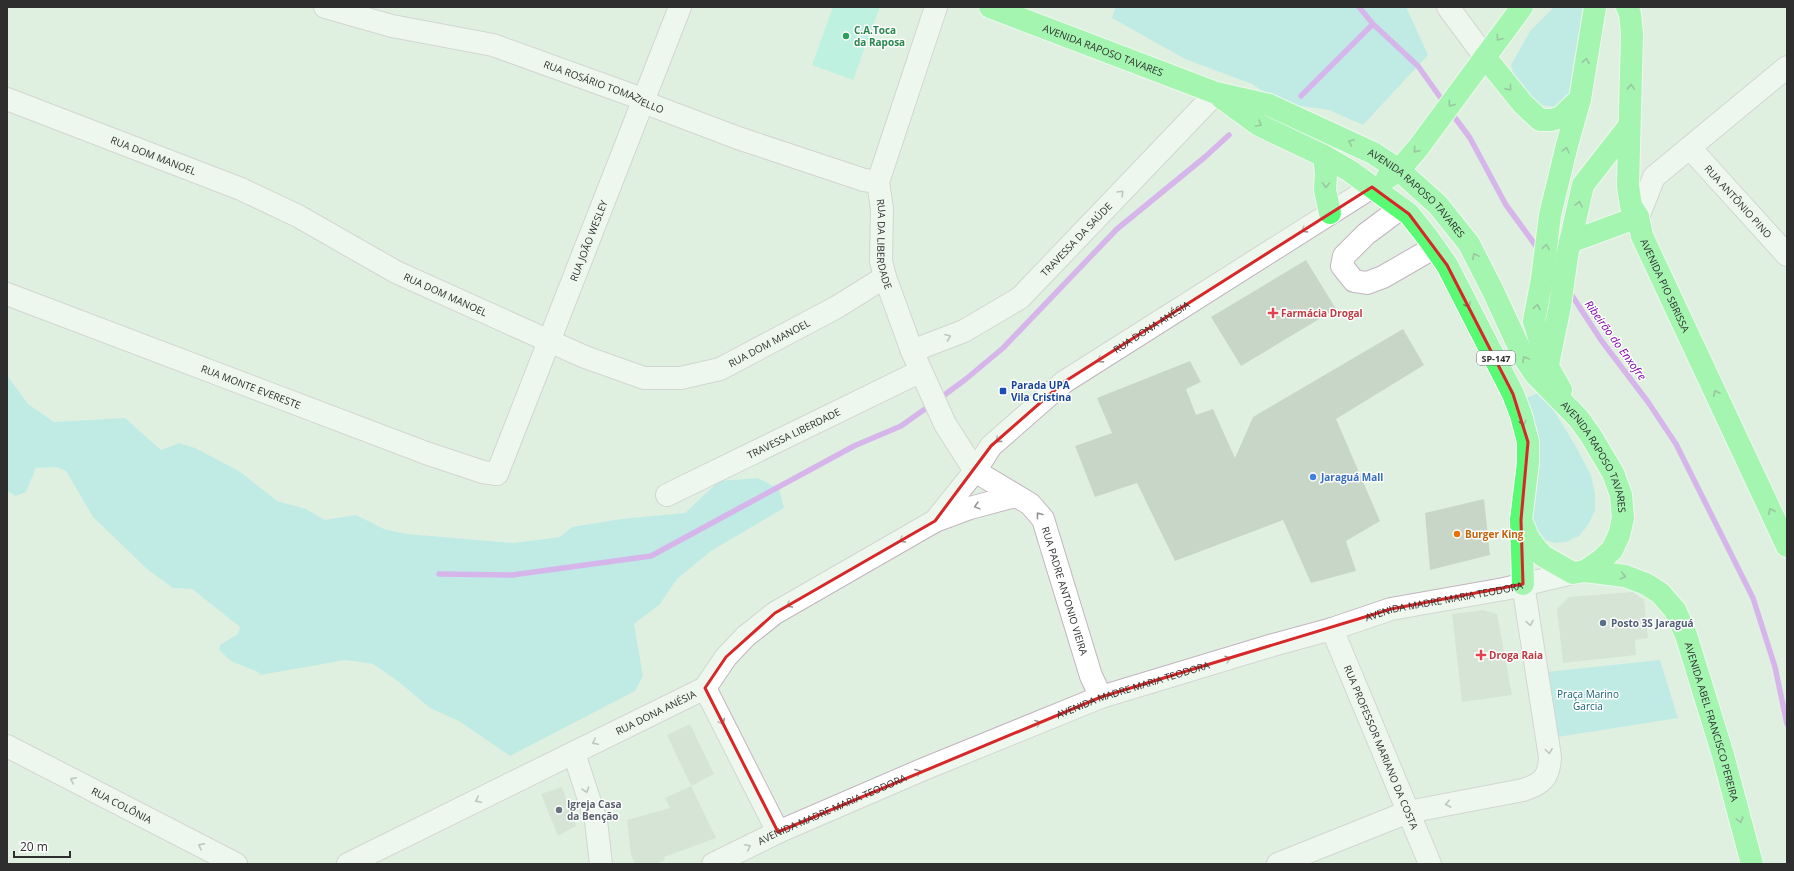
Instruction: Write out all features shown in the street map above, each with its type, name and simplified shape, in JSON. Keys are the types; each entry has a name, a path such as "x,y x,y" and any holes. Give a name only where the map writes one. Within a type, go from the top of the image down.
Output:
{"main road":[{"name":"AVENIDA RAPOSO TAVARES","path":"990,7 1216,93 1269,105 1373,153 1399,170 1438,204 1469,244 1523,356 1535,374 1579,419 1613,473 1621,495 1622,518 1619,535 1612,550 1579,572 1554,564 1535,548 1528,537 1521,520 1528,456 1528,442 1522,415 1487,341 1447,265 1409,214 1350,171 1324,156 1259,125 1216,93"},
{"name":"RUA DONA ANÉSIA","path":"1372,187 1399,170 1432,130 1522,7"},
{"path":"1579,419 1548,367 1534,321 1542,279 1550,215 1580,99 1595,7"},
{"name":"AVENIDA PIO SBRISSA","path":"1629,9 1632,34 1630,126 1627,169 1631,206 1638,217 1645,243 1787,546"},
{"path":"1485,57 1523,104 1540,120 1551,120 1561,117 1580,99"},
{"path":"1548,367 1560,306 1568,249 1583,186 1630,126"},
{"path":"1324,156 1326,173 1325,190 1330,213"},
{"path":"1568,249 1638,217"},
{"path":"1521,520 1523,584"},
{"name":"AVENIDA ABEL FRANCISCO PEREIRA","path":"1579,572 1625,576 1646,584 1660,593 1675,610 1686,635 1720,748 1752,864"}],"street":[{"name":"RUA ROSÁRIO TOMAZIELLO","path":"325,7 392,26 492,45 637,97 643,102 738,138 864,180 878,182"},
{"name":"RUA JOÃO WESLEY","path":"497,474 680,7"},
{"name":"RUA DA LIBERDADE","path":"936,7 878,182 882,209 881,261 885,278 912,351 924,378 945,424 975,471"},
{"path":"1448,7 1485,57"},
{"path":"1638,217 1654,177 1787,67"},
{"name":"TRAVESSA DA SAÚDE","path":"912,351 964,331 1020,298 1216,93"},
{"name":"RUA DOM MANOEL","path":"7,99 241,189 298,216 396,272 549,341 644,378 681,378 720,369 837,307 885,278"},
{"name":"RUA ANTÔNIO PINO","path":"1690,148 1787,255"},
{"path":"1628,152 1639,167 1654,177"},
{"name":"RUA DONA ANÉSIA","path":"935,521 975,471 991,446 1064,382 1372,187"},
{"path":"1400,208 1366,234 1344,256 1342,266 1354,281 1367,284 1383,278 1435,247"},
{"name":"RUA MONTE EVERESTE","path":"7,294 426,452 484,472 497,474"},
{"name":"TRAVESSA LIBERDADE","path":"667,495 924,378"},
{"name":"RUA PADRE ANTONIO VIEIRA","path":"975,471 1030,504 1043,519 1092,676 1101,697"},
{"name":"RUA DONA ANÉSIA","path":"348,864 705,688 726,657 746,636 775,613 935,521 970,508 1015,496"},
{"name":"AVENIDA MADRE MARIA TEODORA","path":"713,864 778,832 924,769 1101,697 1273,645 1332,629 1391,609 1579,572"},
{"path":"1278,864 1408,812 1523,790 1537,785 1546,777 1550,768 1550,757 1523,584"},
{"name":"RUA PROFESSOR MARIANO DA COSTA","path":"1332,629 1430,864"},
{"path":"705,688 778,832"},
{"name":"RUA COLÔNIA","path":"7,746 236,864"},
{"path":"574,753 596,820 601,864"}],"highlighted area":[{"path":"1372,187 1409,214 1447,265 1513,394 1528,442 1521,520 1523,584 1391,609 1101,697 778,832 705,688 726,657 775,613 935,521 991,446 1064,382"}],"green space":[{"path":"1116,7 1406,7 1428,55 1363,125 1329,110 1280,103 1252,84 1185,59 1112,18"},
{"path":"1554,7 1589,7 1571,94 1554,107 1540,105 1515,82 1511,65 1530,31"},
{"path":"7,375 28,404 54,422 125,418 161,450 179,443 195,448 239,471 277,501 306,509 325,520 356,515 384,529 407,534 514,543 560,537 572,527 621,519 685,513 719,481 758,478 779,489 784,508 711,551 677,579 660,604 634,624 643,676 635,691 510,756 459,721 430,708 399,682 373,664 345,660 260,675 258,672 231,661 219,650 220,645 238,634 240,627 192,589 173,588 147,569 93,517 66,471 56,467 36,468 26,492 16,496 7,491"},
{"path":"1542,391 1575,445 1591,475 1595,494 1595,511 1588,525 1579,536 1566,542 1555,543 1543,540 1527,519 1524,399"},
{"name":"Praça Marino Garcia","path":"1660,660 1678,718 1558,737 1546,672"}],"shaded area":[{"name":"C.A.Toca da Raposa","path":"833,7 880,7 853,80 812,65"}],"building":[{"name":"Farmácia Drogal","path":"1306,260 1336,309 1241,366 1211,317"},
{"path":"1403,329 1424,365 1336,419 1380,521 1346,541 1356,571 1311,583 1283,520 1175,561 1137,483 1095,497 1075,446 1112,433 1097,398 1190,361 1201,382 1186,389 1196,415 1213,409 1235,458 1253,417"},
{"name":"Burger King","path":"1484,499 1490,555 1430,570 1425,513"},
{"name":"Posto 3S Jaraguá","path":"1633,592 1644,600 1648,638 1635,640 1636,655 1563,663 1557,609 1569,597"},
{"name":"Droga Raia","path":"1483,610 1497,614 1512,695 1462,702 1452,614"},
{"path":"690,724 714,774 691,786 667,735"},
{"path":"691,786 716,838 664,857 665,860 656,864 635,864 631,855 627,820 670,808 665,798"},
{"name":"Igreja Casa da Benção","path":"562,787 576,826 558,836 541,794"}],"waterway":[{"name":"Ribeirão do Enxofre","path":"1359,7 1373,24 1418,66 1445,104"},
{"path":"1301,96 1373,24"},
{"name":"Ribeirão do Enxofre","path":"1450,111 1470,138 1506,205 1539,250"},
{"path":"939,399 1003,348 1117,229 1205,157 1229,135"},
{"name":"Ribeirão do Enxofre","path":"1569,291 1601,340 1648,402 1676,444 1753,598 1775,667 1787,724"},
{"path":"439,574 512,575 651,556 854,446 901,426 932,404"}],"place":[{"name":"C.A.Toca da Raposa","path":"846,36"},
{"name":"Farmácia Drogal","path":"1273,313"},
{"name":"Parada UPA Vila Cristina","path":"1003,391"},
{"name":"Jaraguá Mall","path":"1313,477"},
{"name":"Burger King","path":"1457,534"},
{"name":"Posto 3S Jaraguá","path":"1603,623"},
{"name":"Droga Raia","path":"1481,655"},
{"name":"Igreja Casa da Benção","path":"559,810"}]}
